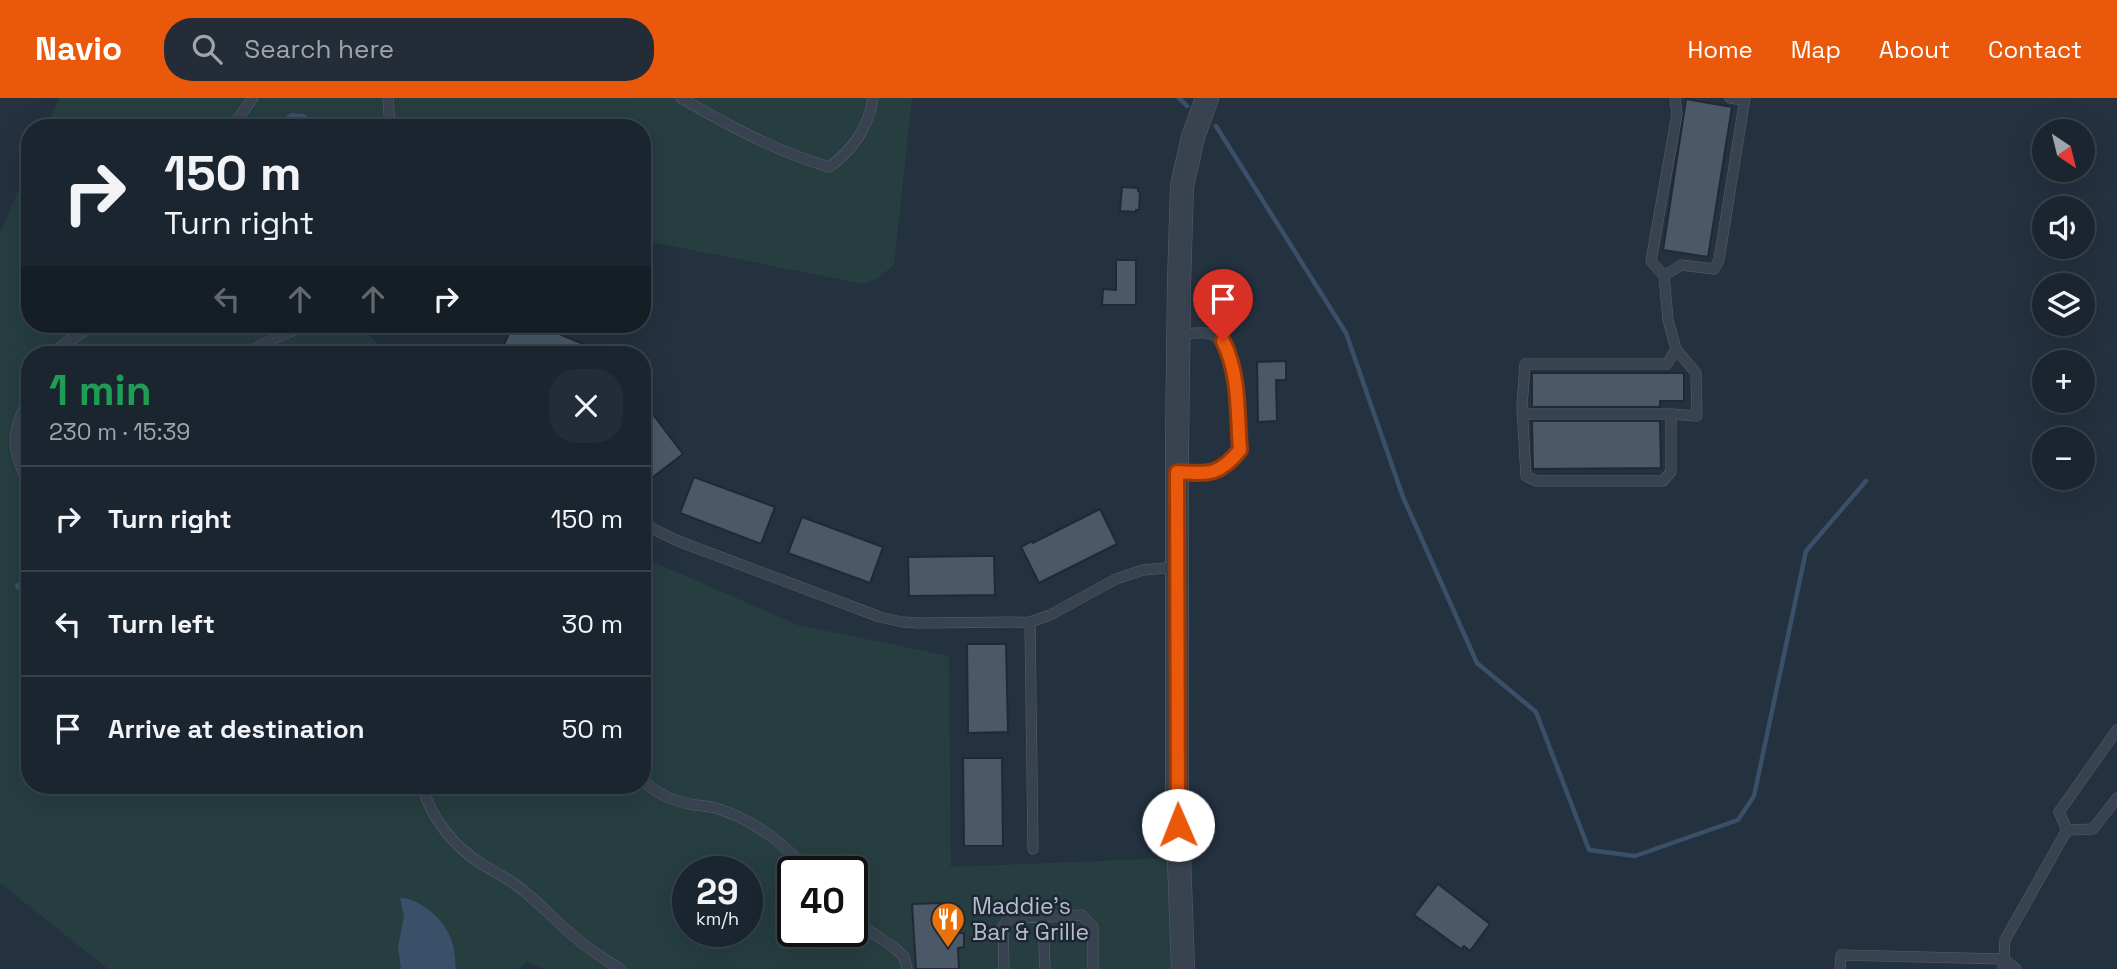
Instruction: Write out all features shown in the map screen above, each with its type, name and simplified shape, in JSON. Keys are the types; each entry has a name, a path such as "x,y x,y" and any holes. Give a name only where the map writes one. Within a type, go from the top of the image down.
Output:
{"street":[{"path":"1183,969 1177,801 1178,335 1182,186 1192,137 1207,98"}],"lane":[{"path":"238,119 253,98"},
{"path":"388,98 389,119"},
{"path":"681,98 759,141 829,167 842,158 860,135 872,108 873,98"},
{"path":"1522,414 1698,416 1696,373 1676,349 1668,320 1664,276 1651,261 1677,114 1675,98"},
{"path":"1664,276 1681,265 1714,269 1719,260 1744,99 1730,98"},
{"path":"62,346 82,333"},
{"path":"260,346 287,333"},
{"path":"1177,472 1205,474 1227,466 1240,450 1236,383 1231,358 1223,341 1209,333 1178,335"},
{"path":"1671,414 1671,472 1663,481 1536,481 1526,476 1522,414 1525,364 1667,364 1676,349"},
{"path":"21,419 15,435 16,457 21,467"},
{"path":"651,527 678,541 880,617 902,622 1030,622 1050,615 1116,579 1143,570 1178,567"},
{"path":"1030,622 1033,849"},
{"path":"2067,830 2059,812 2117,730"},
{"path":"651,788 664,796 714,807 758,825 775,837 793,856"},
{"path":"425,794 441,826 460,846 518,886 575,938 620,969"},
{"path":"2067,830 2093,830 2117,798"},
{"path":"2003,964 2005,940 2067,830"},
{"path":"1004,969 1003,926 1009,918 1082,915 1093,927 1093,969"},
{"path":"1043,917 1045,969"},
{"path":"868,930 904,957 907,969"},
{"path":"1840,969 1841,955 2003,964 2016,969"}],"green space":[{"path":"59,98 912,98 894,265 877,279 863,284 651,242 651,119 50,119"},
{"path":"21,185 21,333 367,333 380,346 21,346 21,794 651,794 651,561 798,625 949,656 951,867 1171,858 1176,969 545,969 527,962 519,969 108,969 0,883 0,232"}],"water":[{"path":"291,113 305,114 309,119 282,119"},
{"path":"21,582 21,592 14,586"},
{"path":"400,898 416,902 439,919 452,942 456,969 401,969 398,947 404,916"}],"building":[{"path":"1686,99 1732,107 1708,257 1663,250"},
{"path":"1122,187 1138,188 1139,210 1136,212 1120,211"},
{"path":"1116,260 1136,260 1136,305 1102,305 1103,289 1116,290"},
{"path":"509,333 557,333 588,346 504,346"},
{"path":"1286,361 1286,380 1276,380 1277,421 1258,422 1257,362"},
{"path":"1532,373 1684,373 1684,401 1660,401 1660,407 1532,407"},
{"path":"651,412 683,454 653,477 651,474"},
{"path":"1532,421 1660,421 1661,468 1533,469"},
{"path":"694,477 775,507 761,544 680,513"},
{"path":"1100,509 1117,544 1039,583 1021,547"},
{"path":"802,517 883,547 870,583 788,553"},
{"path":"994,556 995,595 909,596 908,557"},
{"path":"967,644 1006,644 1008,732 968,733"},
{"path":"963,758 1002,758 1003,846 964,846"},
{"path":"1438,884 1490,924 1470,951 1464,946 1461,949 1414,915"},
{"path":"941,903 941,908 957,908 958,933 964,933 964,947 958,948 959,969 916,969 912,904"}],"waterway":[{"path":"1179,98 1187,106"},
{"path":"1216,126 1346,333 1403,497 1477,663 1536,712 1589,850 1635,856 1738,820 1754,796 1806,551 1866,481"}],"place":[{"name":"Maddie's Bar & Grille","path":"948,949"}],"route":[{"path":"1178,825 1177,472 1205,474 1227,466 1240,450 1236,383 1231,358 1223,341"}]}
